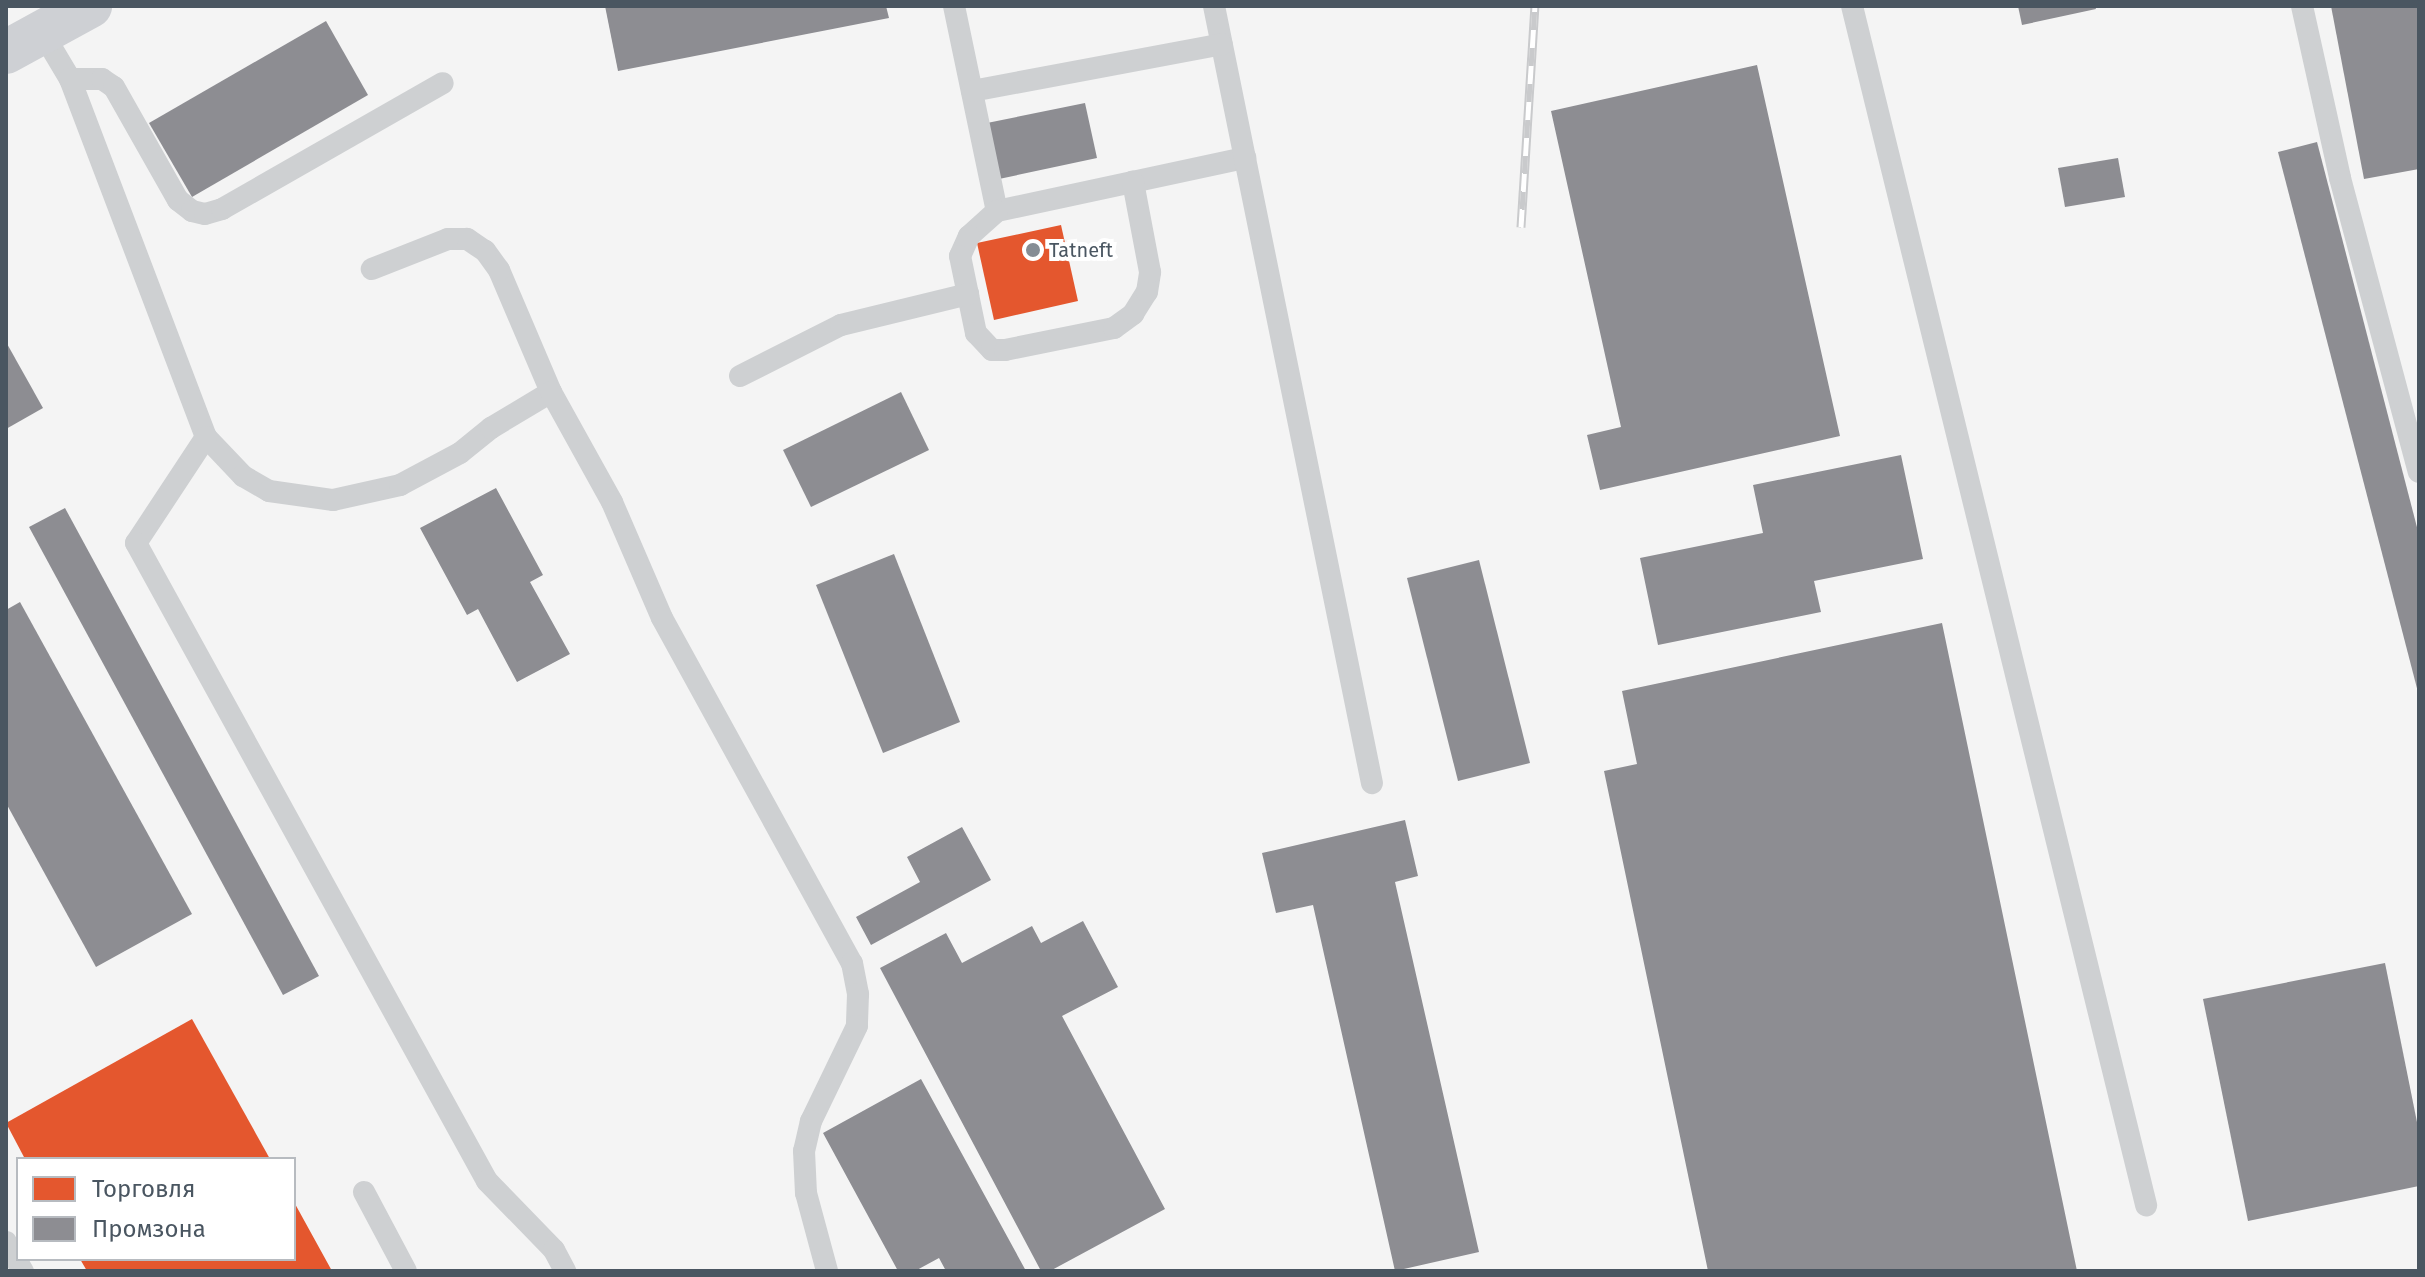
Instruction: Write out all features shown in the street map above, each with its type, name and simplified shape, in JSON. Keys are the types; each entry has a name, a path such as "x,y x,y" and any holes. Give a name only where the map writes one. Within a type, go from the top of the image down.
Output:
{"main road":[{"path":"18,39 90,6"}],"lane":[{"path":"954,6 997,211"},
{"path":"1214,6 1372,783"},
{"path":"1852,6 2146,1205"},
{"path":"2302,6 2340,178 2419,472"},
{"path":"18,39 70,79 206,437 243,476 269,491 333,500 363,495 410,480 460,453 491,428 551,392"},
{"path":"972,91 1222,44"},
{"path":"70,79 102,79 114,87 178,200 192,211 205,214 222,209 443,83"},
{"path":"1133,182 1150,272 1147,292 1133,314 1114,328 992,350 976,333 960,256 963,245 997,211 1245,158"},
{"path":"372,269 448,239 467,239 485,251 499,270 551,392 612,502 662,618 836,928 852,963 858,994 857,1026 811,1121 804,1151 806,1193 827,1271"},
{"path":"740,376 841,325 968,294"},
{"path":"206,437 136,543 487,1181 554,1250 565,1271"},
{"path":"364,1192 406,1271"}],"building: Торговля":[{"path":"1061,225 1078,301 994,320 977,243"},
{"path":"192,1019 269,1157 24,1157 6,1123"},
{"path":"296,1206 332,1271 87,1271 81,1261 296,1261"}],"building: Промзона":[{"path":"605,6 886,6 889,18 618,71"},
{"path":"2018,6 2095,6 2096,9 2022,25"},
{"path":"2331,6 2419,6 2419,169 2364,179"},
{"path":"326,21 368,95 192,197 149,123"},
{"path":"1757,65 1840,436 1600,490 1587,435 1621,427 1551,111"},
{"path":"1085,103 1097,158 999,179 987,123"},
{"path":"2317,142 2419,535 2419,696 2278,152"},
{"path":"2118,158 2125,197 2065,207 2058,168"},
{"path":"6,342 43,408 6,429"},
{"path":"901,392 929,450 811,507 783,450"},
{"path":"1901,455 1923,559 1814,581 1821,612 1658,645 1640,558 1763,533 1753,485"},
{"path":"496,488 543,575 530,582 570,654 517,682 478,609 467,615 420,528"},
{"path":"65,508 319,976 283,995 29,527"},
{"path":"894,554 960,722 883,753 816,585"},
{"path":"1479,560 1530,763 1458,781 1407,578"},
{"path":"20,602 192,914 96,967 6,803 6,610"},
{"path":"1942,623 2077,1271 1708,1271 1604,771 1637,764 1622,691"},
{"path":"1405,820 1418,876 1395,882 1479,1252 1395,1271 1313,905 1276,913 1262,853"},
{"path":"962,827 991,880 871,945 856,917 920,882 907,857"},
{"path":"1083,921 1118,987 1062,1016 1165,1209 1050,1271 1041,1271 880,968 946,933 962,963 1032,926 1041,943"},
{"path":"2385,963 2419,1132 2419,1186 2248,1221 2203,999"},
{"path":"921,1079 1026,1271 946,1271 939,1258 915,1271 898,1271 823,1133"}],"railway":[{"path":"1521,227 1535,6"}],"place":[{"name":"Tatneft","path":"1033,250"}]}
